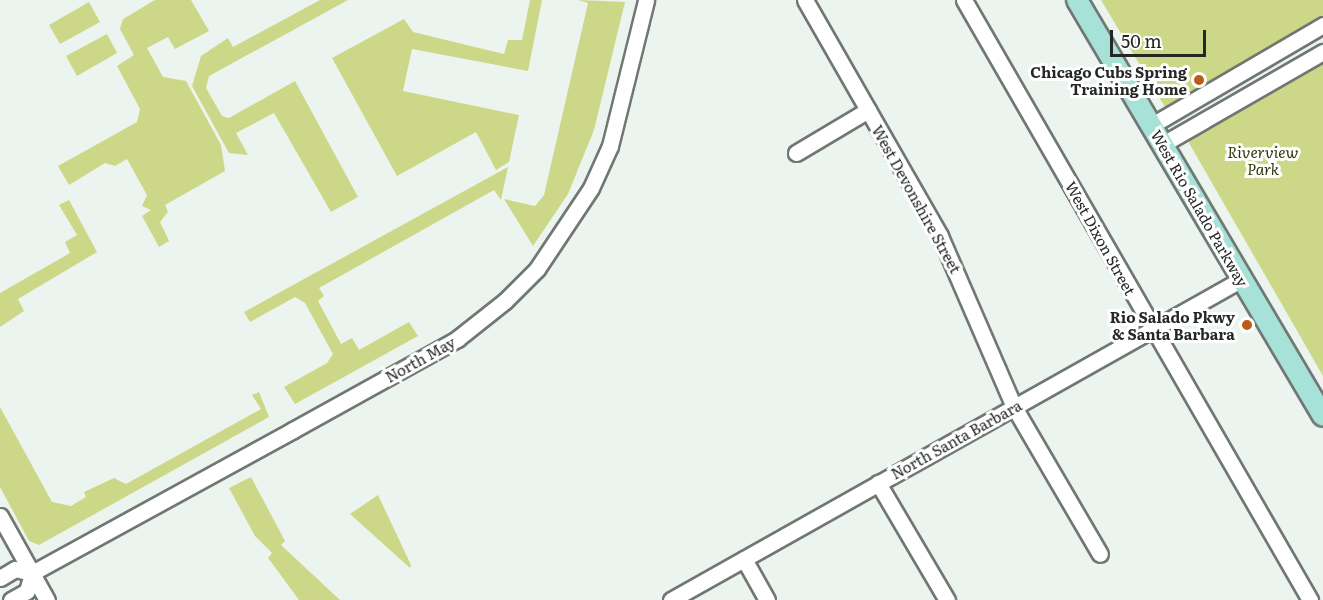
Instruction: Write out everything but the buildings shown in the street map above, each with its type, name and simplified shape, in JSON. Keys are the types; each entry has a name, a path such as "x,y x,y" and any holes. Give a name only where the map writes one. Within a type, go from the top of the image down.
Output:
{"main road":[{"name":"West Rio Salado Parkway","path":"1077,0 1323,416"}],"street":[{"name":"North May","path":"0,578 15,570 32,573 456,339 505,301 537,269 591,188 610,146 646,0"},
{"name":"West Devonshire Street","path":"805,0 940,236 1014,406 1100,554"},
{"name":"West Dixon Street","path":"964,0 1311,600"},
{"path":"1152,125 1323,25"},
{"path":"1163,144 1323,52"},
{"path":"796,153 868,110"},
{"name":"North Santa Barbara","path":"671,600 1242,279"},
{"path":"878,483 947,600"},
{"path":"0,516 47,600"},
{"path":"744,559 767,600"},
{"name":"North May","path":"10,600 27,591 32,573"}],"green space":[{"path":"155,0 191,0 209,31 175,49 168,37 147,48 163,77 186,81 221,145 225,171 165,205 168,212 160,222 169,241 159,247 142,216 151,210 142,206 147,195 127,159 115,166 105,163 69,185 58,166 137,122 140,109 117,66 134,55 120,29 123,19"},
{"path":"320,0 348,0 209,76 206,88 222,116 229,118 295,81 358,197 331,212 274,113 236,133 248,155 229,153 192,86 201,56 228,38 233,47"},
{"path":"530,0 542,0 528,71 412,49 403,91 519,115 509,162 496,170 476,132 397,176 332,58 404,19 413,32 504,54 508,40 522,40"},
{"path":"578,0 625,2 594,130 568,194 533,246 504,199 535,206 544,195 588,3"},
{"name":"Chicago Cubs Spring Training Home","path":"1101,0 1323,0 1323,37 1174,122"},
{"path":"89,2 100,22 60,44 49,25"},
{"path":"107,34 117,53 77,76 66,56"},
{"name":"Riverview Park","path":"1323,58 1323,376 1189,143 1192,133"},
{"path":"508,167 501,200 494,190 319,288 324,296 318,301 341,344 352,338 359,350 409,322 418,336 295,404 284,387 327,363 333,354 305,303 295,297 250,322 244,312"},
{"path":"69,200 97,252 18,299 24,311 0,327 0,293 70,253 65,242 77,235 59,205"},
{"path":"259,392 269,417 39,545 29,541 0,487 0,407 52,502 71,506 86,497 84,492 114,478 126,484 261,409 252,395"},
{"path":"251,477 285,541 281,545 340,600 299,600 268,558 272,553 255,536 229,488"},
{"path":"378,495 411,565 410,568 350,514"}],"place":[{"name":"Chicago Cubs Spring Training Home","path":"1199,80"},
{"name":"Rio Salado Pkwy & Santa Barbara","path":"1247,325"}]}
